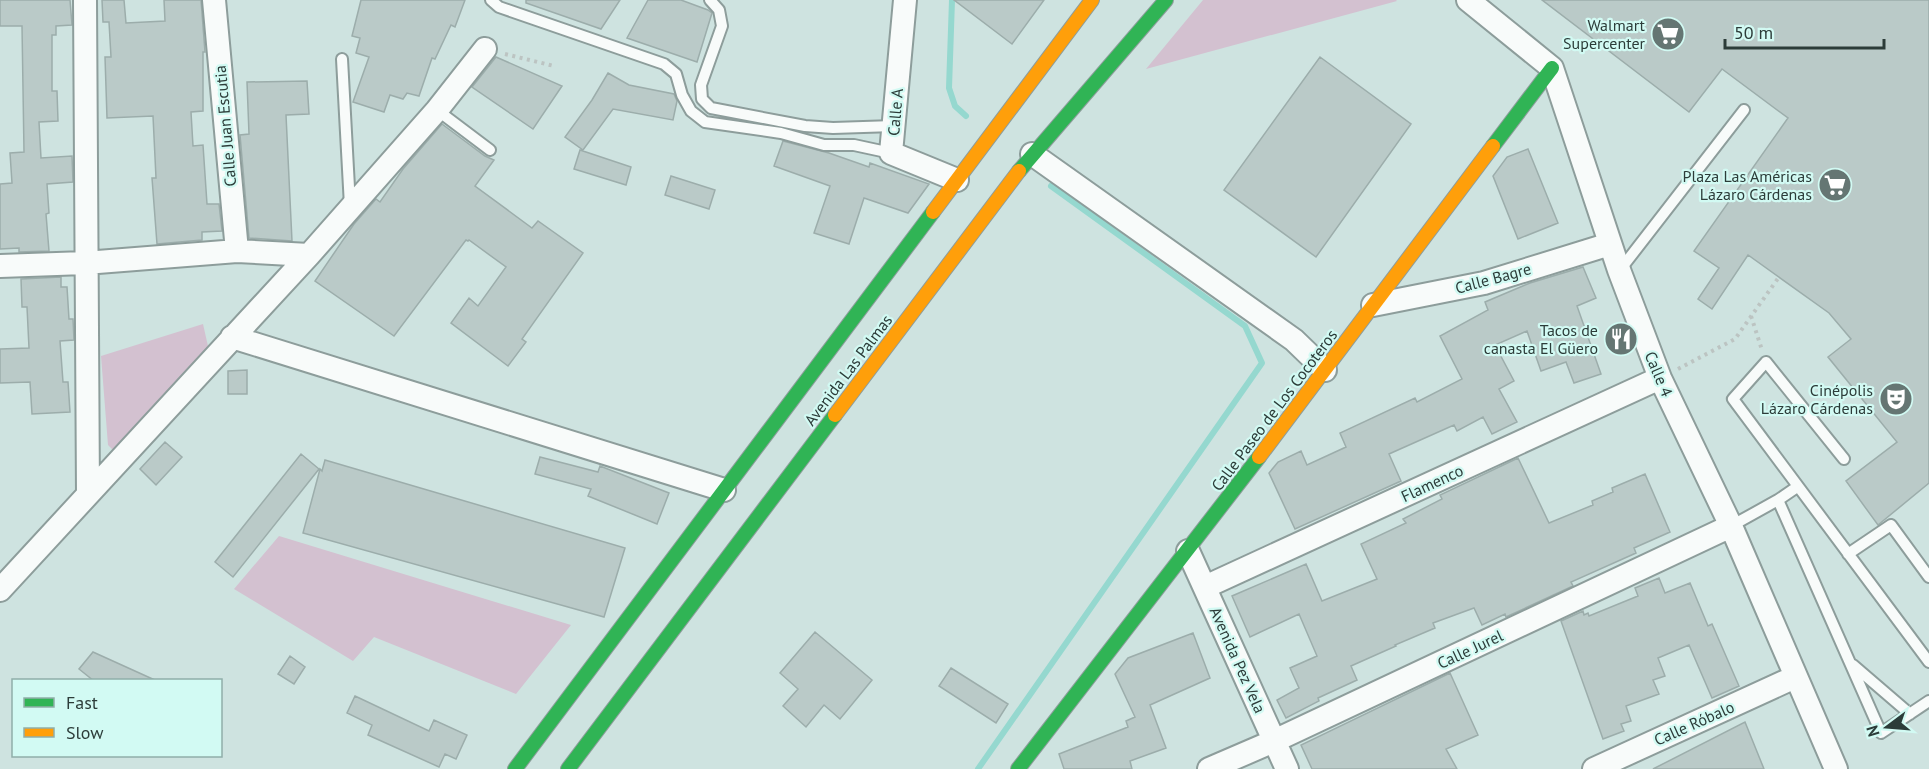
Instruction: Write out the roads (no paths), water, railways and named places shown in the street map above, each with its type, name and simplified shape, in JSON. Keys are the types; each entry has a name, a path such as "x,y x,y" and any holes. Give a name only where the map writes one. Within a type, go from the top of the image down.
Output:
{"main road":[{"name":"Avenida Las Palmas","path":"514,769 1092,0"},
{"name":"Avenida Las Palmas","path":"568,769 1032,154 1166,0"},
{"name":"Calle Paseo de Los Cocoteros","path":"1018,769 1188,551 1552,68"}],"street":[{"path":"85,0 88,494"},
{"name":"Calle Juan Escutia","path":"214,0 237,251"},
{"name":"Calle A","path":"905,0 891,153 957,180"},
{"path":"1468,0 1552,68"},
{"path":"0,590 350,210 437,110 485,49"},
{"name":"Calle 4","path":"1552,68 1619,270 1660,378 1731,526 1836,769"},
{"path":"1032,154 1294,340 1325,370"},
{"name":"Calle Bagre","path":"1373,305 1484,283 1611,244"},
{"path":"0,266 85,263 237,251 309,255"},
{"path":"232,338 724,490"},
{"name":"Flamenco","path":"1205,587 1660,378"},
{"name":"Calle Jurel","path":"1209,769 1274,741 1731,526"},
{"name":"Avenida Pez Vela","path":"1188,551 1287,769"},
{"name":"Calle Róbalo","path":"1594,769 1795,677"}],"lane":[{"path":"491,0 499,8 663,64 676,74 682,95 691,111 705,122 781,133 824,145 854,145 891,153"},
{"path":"710,0 718,10 722,26 701,85 702,99 711,108 806,126 833,128 894,126"},
{"path":"342,59 350,210"},
{"path":"437,110 490,150"},
{"path":"1619,270 1744,110"},
{"path":"1844,459 1767,362 1733,399 1797,488 1929,662"},
{"path":"1731,526 1797,488"},
{"path":"1778,500 1881,733 1929,701"},
{"path":"1848,554 1890,525 1929,577"},
{"path":"1850,662 1910,714"}],"waterway":[{"path":"952,0 949,88 955,106 966,116"},
{"path":"978,769 1262,363 1245,326 1051,186"}],"place":[{"name":"Walmart Supercenter","path":"1668,34"},
{"name":"Plaza Las Américas Lázaro Cárdenas","path":"1835,185"},
{"name":"Tacos de canasta El Güero","path":"1621,339"},
{"name":"Cinépolis Lázaro Cárdenas","path":"1896,399"}]}
